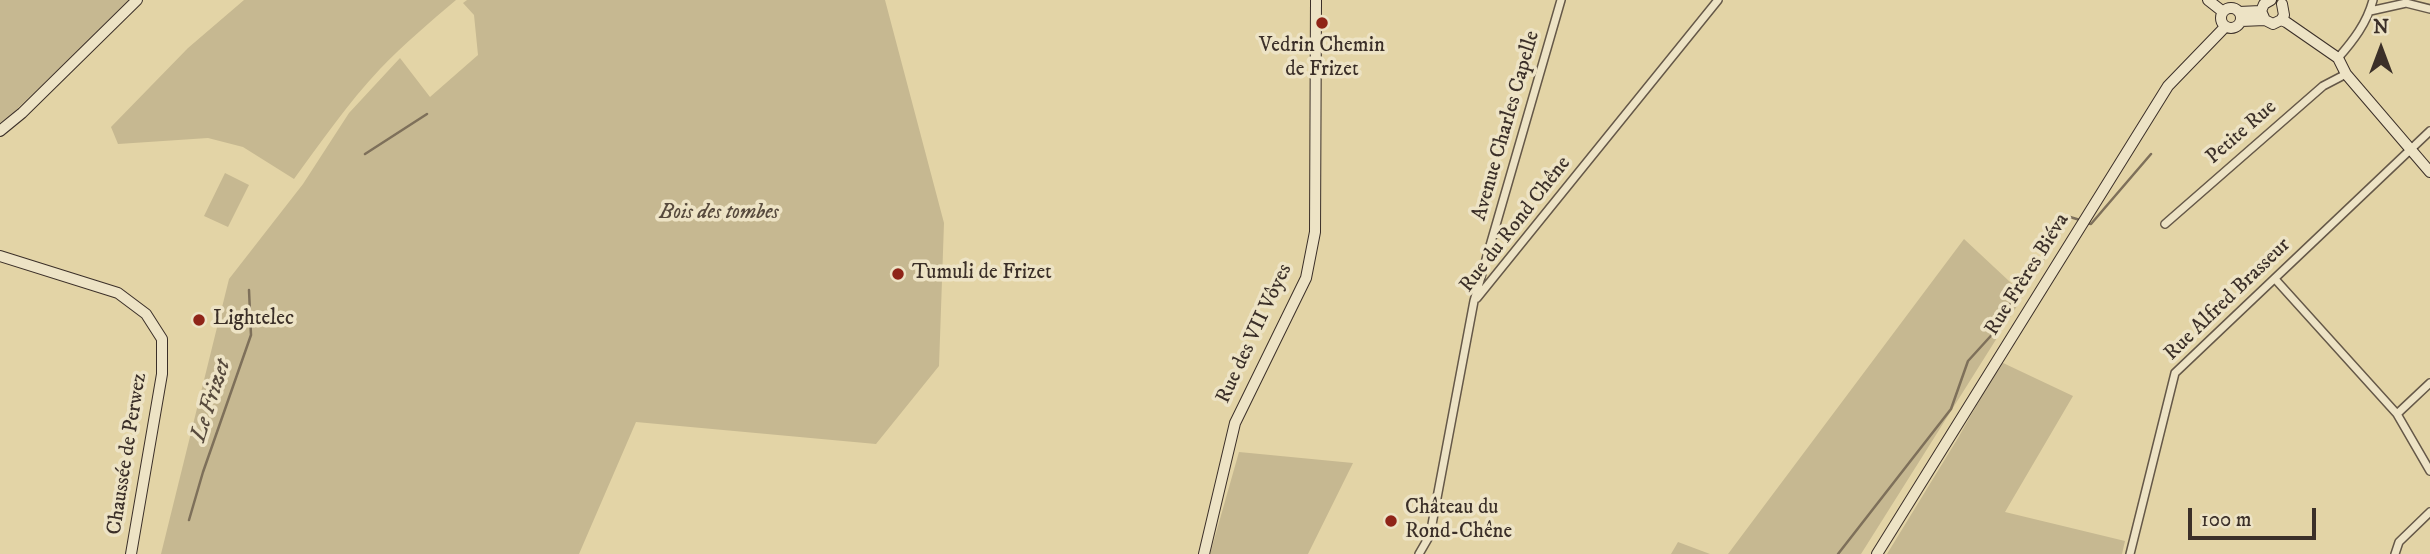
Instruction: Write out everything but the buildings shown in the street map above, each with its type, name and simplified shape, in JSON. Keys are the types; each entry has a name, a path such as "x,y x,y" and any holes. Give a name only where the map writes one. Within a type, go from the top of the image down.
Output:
{"street":[{"path":"0,131 22,113 137,0"},
{"name":"Rue des VII Vôyes","path":"1204,554 1235,423 1306,278 1315,232 1316,0"},
{"name":"Avenue Charles Capelle","path":"1474,302 1561,0"},
{"name":"Rue du Rond Chêne","path":"1419,554 1430,535 1474,302 1718,0"},
{"path":"2208,0 2214,2 2222,11"},
{"path":"2338,58 2354,39 2370,11 2373,0"},
{"path":"2240,16 2263,15 2273,24 2284,15 2278,1 2264,4 2263,15"},
{"path":"2370,11 2406,3 2430,9"},
{"path":"2222,11 2233,8 2240,16"},
{"path":"2222,11 2220,21 2225,27 2234,28 2240,16"},
{"path":"2281,20 2338,58 2346,74 2430,172"},
{"name":"Rue Frères Biéva","path":"1877,554 2168,86 2225,27"},
{"name":"Petite Rue","path":"2165,224 2323,86 2346,74"},
{"name":"Rue Alfred Brasseur","path":"2130,554 2175,373 2430,131"},
{"name":"Chaussée de Perwez","path":"0,256 118,293 146,314 162,339 162,374 131,554"},
{"path":"2275,279 2397,414 2430,471"},
{"path":"2397,414 2430,383"},
{"path":"2395,554 2399,542 2430,512"}],"green space":[{"path":"0,0 131,0 0,125"},
{"path":"244,0 456,0 368,82 294,179 243,147 208,138 118,144 111,127 188,48"},
{"name":"Bois des tombes","path":"467,0 885,0 944,223 939,366 876,444 636,422 579,554 161,554 229,279 303,184 349,113 400,58 430,97 478,55 474,15 463,3"},
{"path":"225,173 249,185 228,227 204,216"},
{"path":"1964,239 2024,295 1861,554 1728,554"},
{"path":"2001,362 2073,396 2005,512 2125,541 2122,554 1887,554"},
{"path":"1239,452 1353,463 1308,554 1210,554"},
{"path":"1678,542 1710,554 1671,554"}],"waterway":[{"name":"Le Frizet","path":"365,154 427,114"},
{"path":"2086,223 2091,224 2151,154"},
{"path":"1838,554 1951,409 1968,361 1998,328 2002,310 2018,299 2070,217 2080,220"},
{"name":"Le Frizet","path":"189,520 251,335 249,290"}],"place":[{"name":"Vedrin Chemin de Frizet","path":"1322,23"},
{"name":"Tumuli de Frizet","path":"898,274"},
{"name":"Lightelec","path":"199,320"},
{"name":"Château du Rond-Chêne","path":"1391,521"}]}
